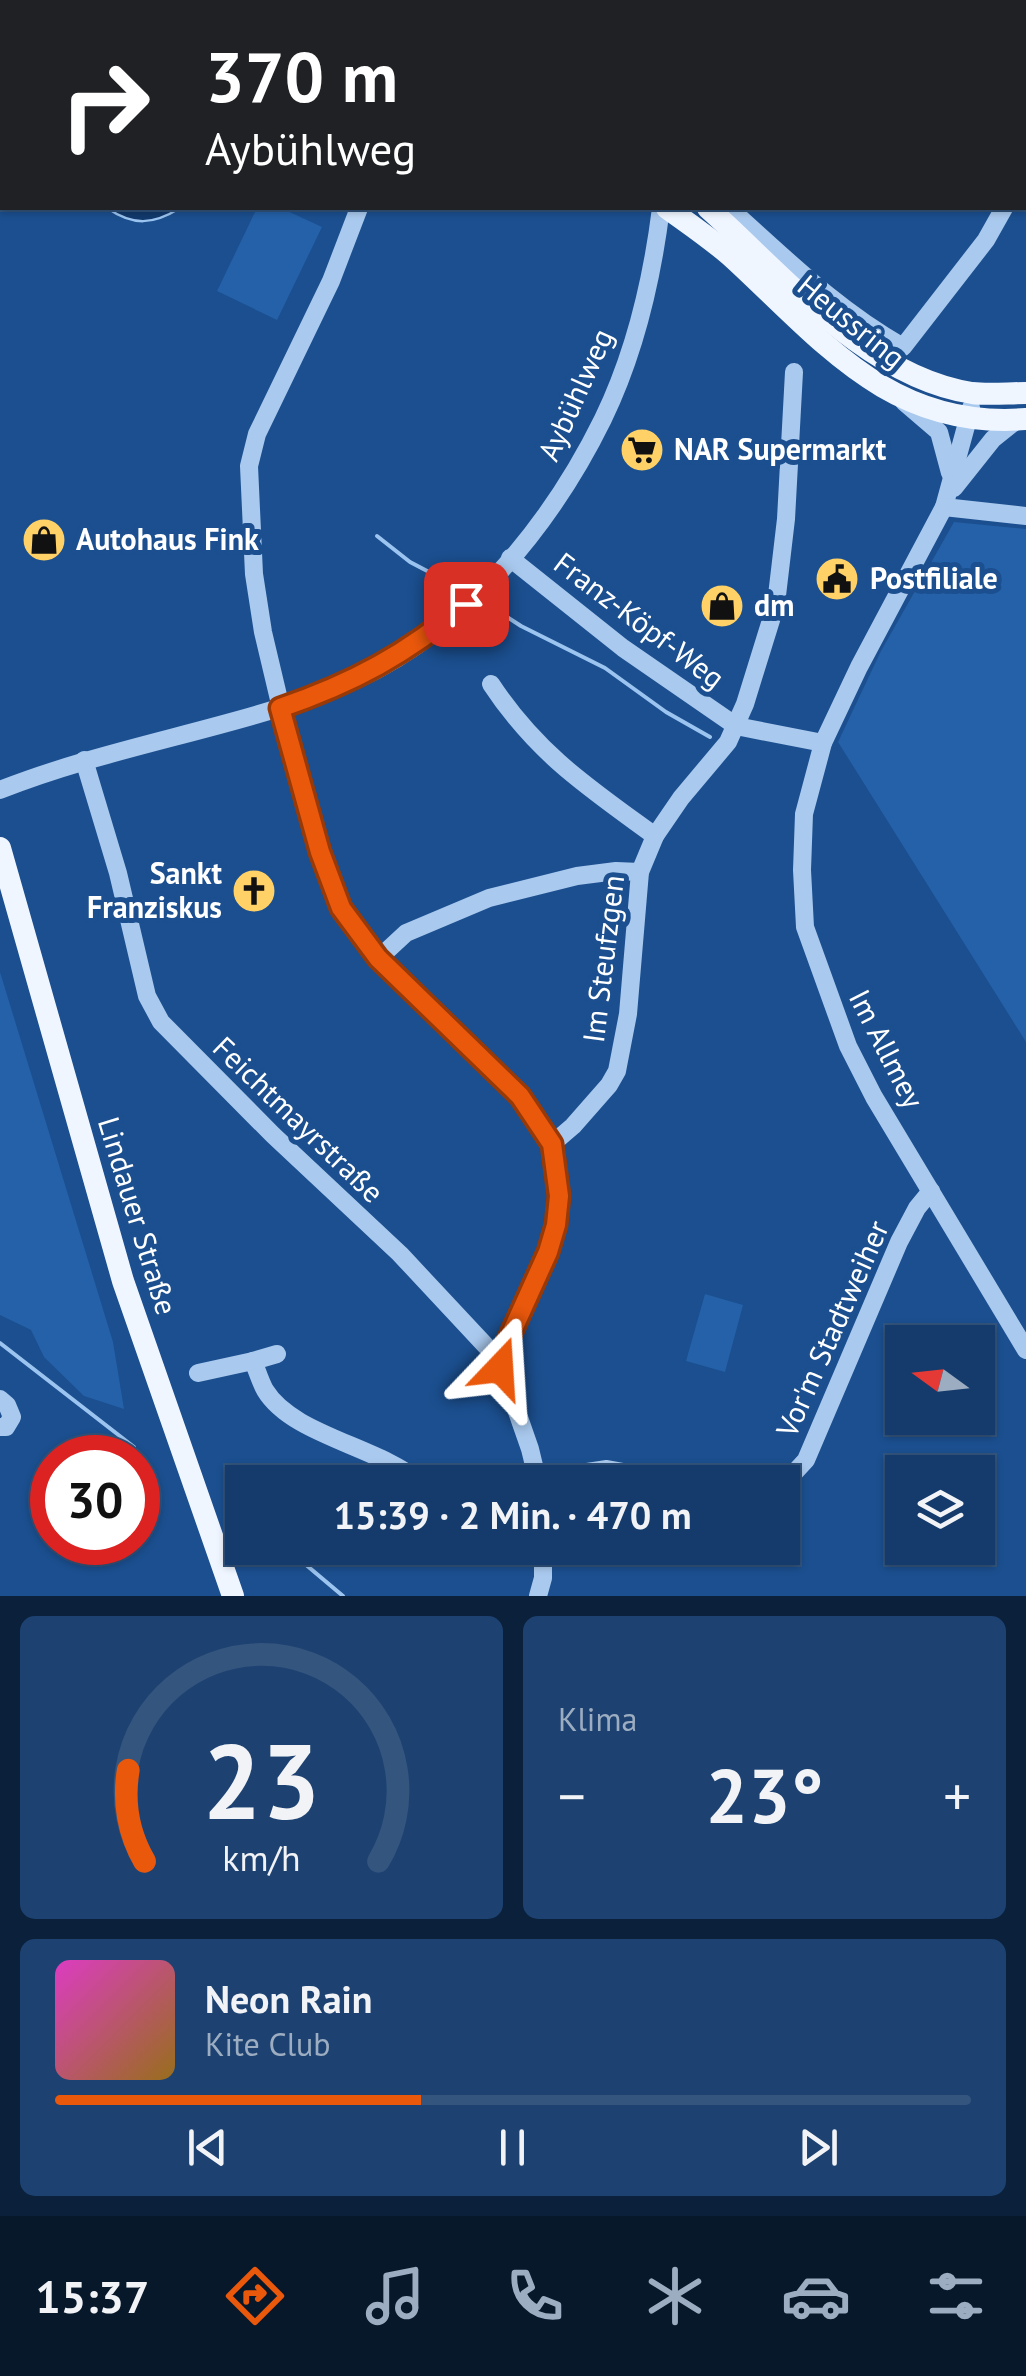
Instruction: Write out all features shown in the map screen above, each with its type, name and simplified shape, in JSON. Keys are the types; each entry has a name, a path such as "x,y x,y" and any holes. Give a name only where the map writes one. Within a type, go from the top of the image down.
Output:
{"main road":[{"name":"Heussring","path":"667,210 730,256 836,354 900,399 969,417 1022,419"},
{"name":"Heussring","path":"710,210 791,286 886,360 916,376 975,393 1026,393"},
{"name":"Lindauer Straße","path":"1,856 123,1281 233,1596"}],"street":[{"path":"358,210 332,281 257,434 249,466 254,574 262,632 280,708 336,896 354,928 378,958 520,1096 552,1144 559,1196 556,1225 548,1252 499,1360"},
{"name":"Aybühlweg","path":"0,790 84,760 280,708 339,688 390,661 472,599 564,490 614,394 646,295 664,210"},
{"path":"731,210 820,290 872,330 903,347 986,240 1003,210"},
{"name":"Im Steufzgen","path":"552,1144 609,1085 616,1071 628,1014 640,872 655,836 728,742 776,604 786,518 794,372"},
{"name":"Im Allmey","path":"946,502 975,393"},
{"path":"900,399 939,432 944,442 950,471 946,502 1026,516"},
{"name":"Im Allmey","path":"1022,419 993,440 946,502 859,667 823,744 804,814 802,870 805,928 848,1046 874,1098 1026,1350"},
{"name":"Franz-Köpf-Weg","path":"510,558 624,648 736,726"},
{"path":"491,684 531,738 568,773 655,836"},
{"path":"736,726 823,744"},
{"name":"Feichtmayrstraße","path":"84,760 118,873 147,996 161,1022 272,1135 400,1254 499,1360 530,1449 531,1465"},
{"path":"378,958 406,933 489,898 577,876 640,872"},
{"name":"Vor'm Stadtweiher","path":"800,1466 900,1242 917,1208 931,1191"},
{"path":"198,1373 277,1354"},
{"path":"253,1360 266,1392 292,1418 395,1465"},
{"path":"0,1399 7,1404 12,1417 0,1428"},
{"path":"538,1596 543,1565"}],"shaded area":[{"path":"111,210 176,210 152,220 126,218"},
{"path":"256,210 285,210 322,227 277,320 217,291"},
{"path":"954,522 1026,529 1026,1042 838,742 881,651"},
{"path":"0,972 113,1342 124,1409 84,1396 44,1357 31,1330 0,1315"},
{"path":"705,1294 743,1305 725,1372 686,1361"}],"waterway":[{"path":"377,536 410,562 471,594"},
{"path":"479,599 521,626 605,668 666,712 710,737"},
{"path":"0,1343 119,1435"},
{"path":"306,1565 343,1596"}],"place":[{"name":"NAR Supermarkt","path":"642,450"},
{"name":"Autohaus Fink","path":"44,540"},
{"name":"Postfiliale","path":"837,579"},
{"name":"dm","path":"722,606"},
{"name":"Sankt Franziskus","path":"254,891"}],"route":[{"path":"466,604 390,661 339,688 280,708 320,852 341,908 378,958 520,1096 552,1144 559,1196 556,1225 548,1252 499,1360 500,1368"}]}
